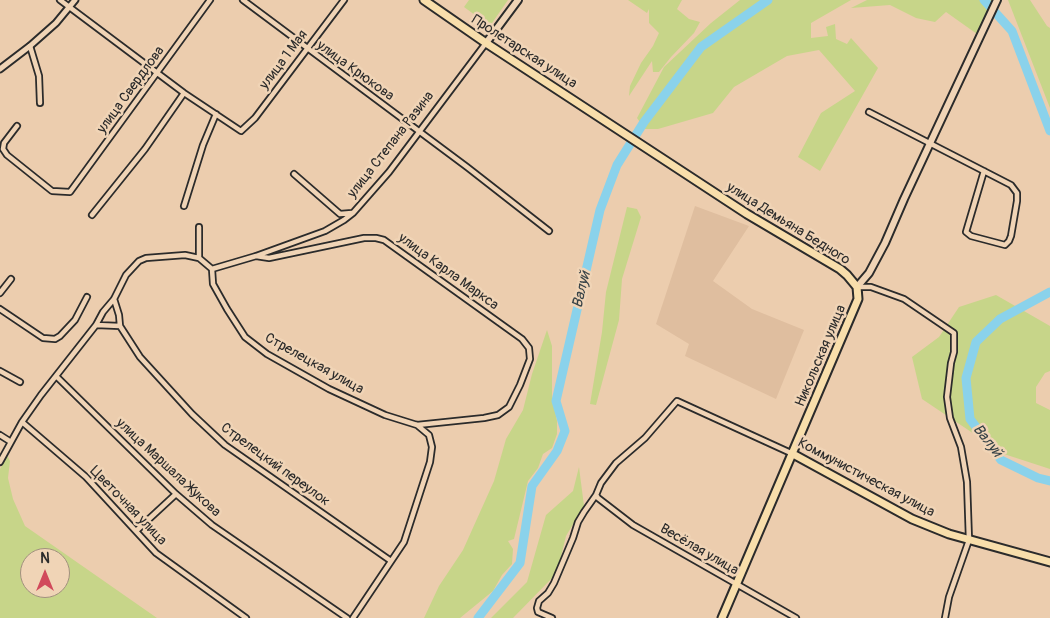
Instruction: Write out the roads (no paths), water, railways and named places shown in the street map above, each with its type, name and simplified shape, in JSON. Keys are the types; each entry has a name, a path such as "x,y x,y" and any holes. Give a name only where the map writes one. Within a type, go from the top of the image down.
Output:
{"main road":[{"name":"Пролетарская улица","path":"424,0 486,43 661,157"},
{"name":"улица Степана Разина","path":"486,43 518,0"},
{"name":"Никольская улица","path":"722,618 858,299 857,287 869,273 885,243 997,0"},
{"name":"улица Демьяна Бедного","path":"661,157 747,214 840,269 847,274 857,287"},
{"name":"Коммунистическая улица","path":"793,454 912,518 950,534 1050,562"}],"street":[{"path":"60,0 184,93 216,114 202,145 184,206"},
{"path":"0,69 56,23 74,0"},
{"name":"улица Свердлова","path":"17,126 4,143 3,149 6,155 52,191 70,192 210,0"},
{"name":"улица Крюкова","path":"243,0 549,231"},
{"name":"улица 1 Мая","path":"216,114 241,131 255,118 344,0"},
{"name":"улица Степана Разина","path":"212,269 256,256 325,231 353,213 389,172 486,43"},
{"path":"30,46 40,76 40,103"},
{"path":"92,215 145,148 184,93"},
{"path":"869,112 930,143 984,171 1010,185 1017,193 1011,236 1009,242 1005,245 971,236 966,232 984,171"},
{"path":"294,174 340,214 353,213"},
{"path":"199,227 199,258"},
{"name":"улица Карла Маркса","path":"256,256 270,258 364,238 384,240 522,339 529,348 530,359 509,407 498,414 484,418 417,425"},
{"path":"0,462 22,422 96,326 103,312 114,299 126,275 139,261 146,258 185,255 199,258 212,269"},
{"name":"Стрелецкая улица","path":"212,269 213,284 245,337 267,354 329,389 385,415 417,425"},
{"path":"0,293 11,279"},
{"path":"857,287 871,287 904,299 954,333 954,352 947,393 950,418 960,447 967,482 969,540 949,597 945,618"},
{"path":"0,309 44,338 55,339 75,320 87,297"},
{"name":"Стрелецкий переулок","path":"114,299 120,326 140,357 192,414 225,445 391,561"},
{"path":"96,326 120,326"},
{"path":"0,371 20,382"},
{"name":"улица Маршала Жукова","path":"56,376 176,494 212,525 347,618"},
{"name":"Коммунистическая улица","path":"596,495 601,483 616,463 645,438 676,400 793,454"},
{"name":"Цветочная улица","path":"22,422 86,478 156,554 246,618"},
{"path":"353,618 404,542 430,462 432,446 429,436 417,425"},
{"path":"0,435 11,442"},
{"path":"136,531 176,494"},
{"path":"552,618 538,612 539,601 548,593 554,583 578,522 596,495"},
{"name":"Весёлая улица","path":"596,495 633,525 796,618"}],"waterway":[{"name":"Валуй","path":"478,618 520,563 532,486 557,451 565,431 556,401 600,210 617,165 644,122 701,47 768,0"},
{"name":"Валуй","path":"984,0 1012,31 1050,131"},
{"name":"Валуй","path":"1050,292 1000,319 976,342 966,378 970,419 1001,460 1038,478 1050,481"}]}
